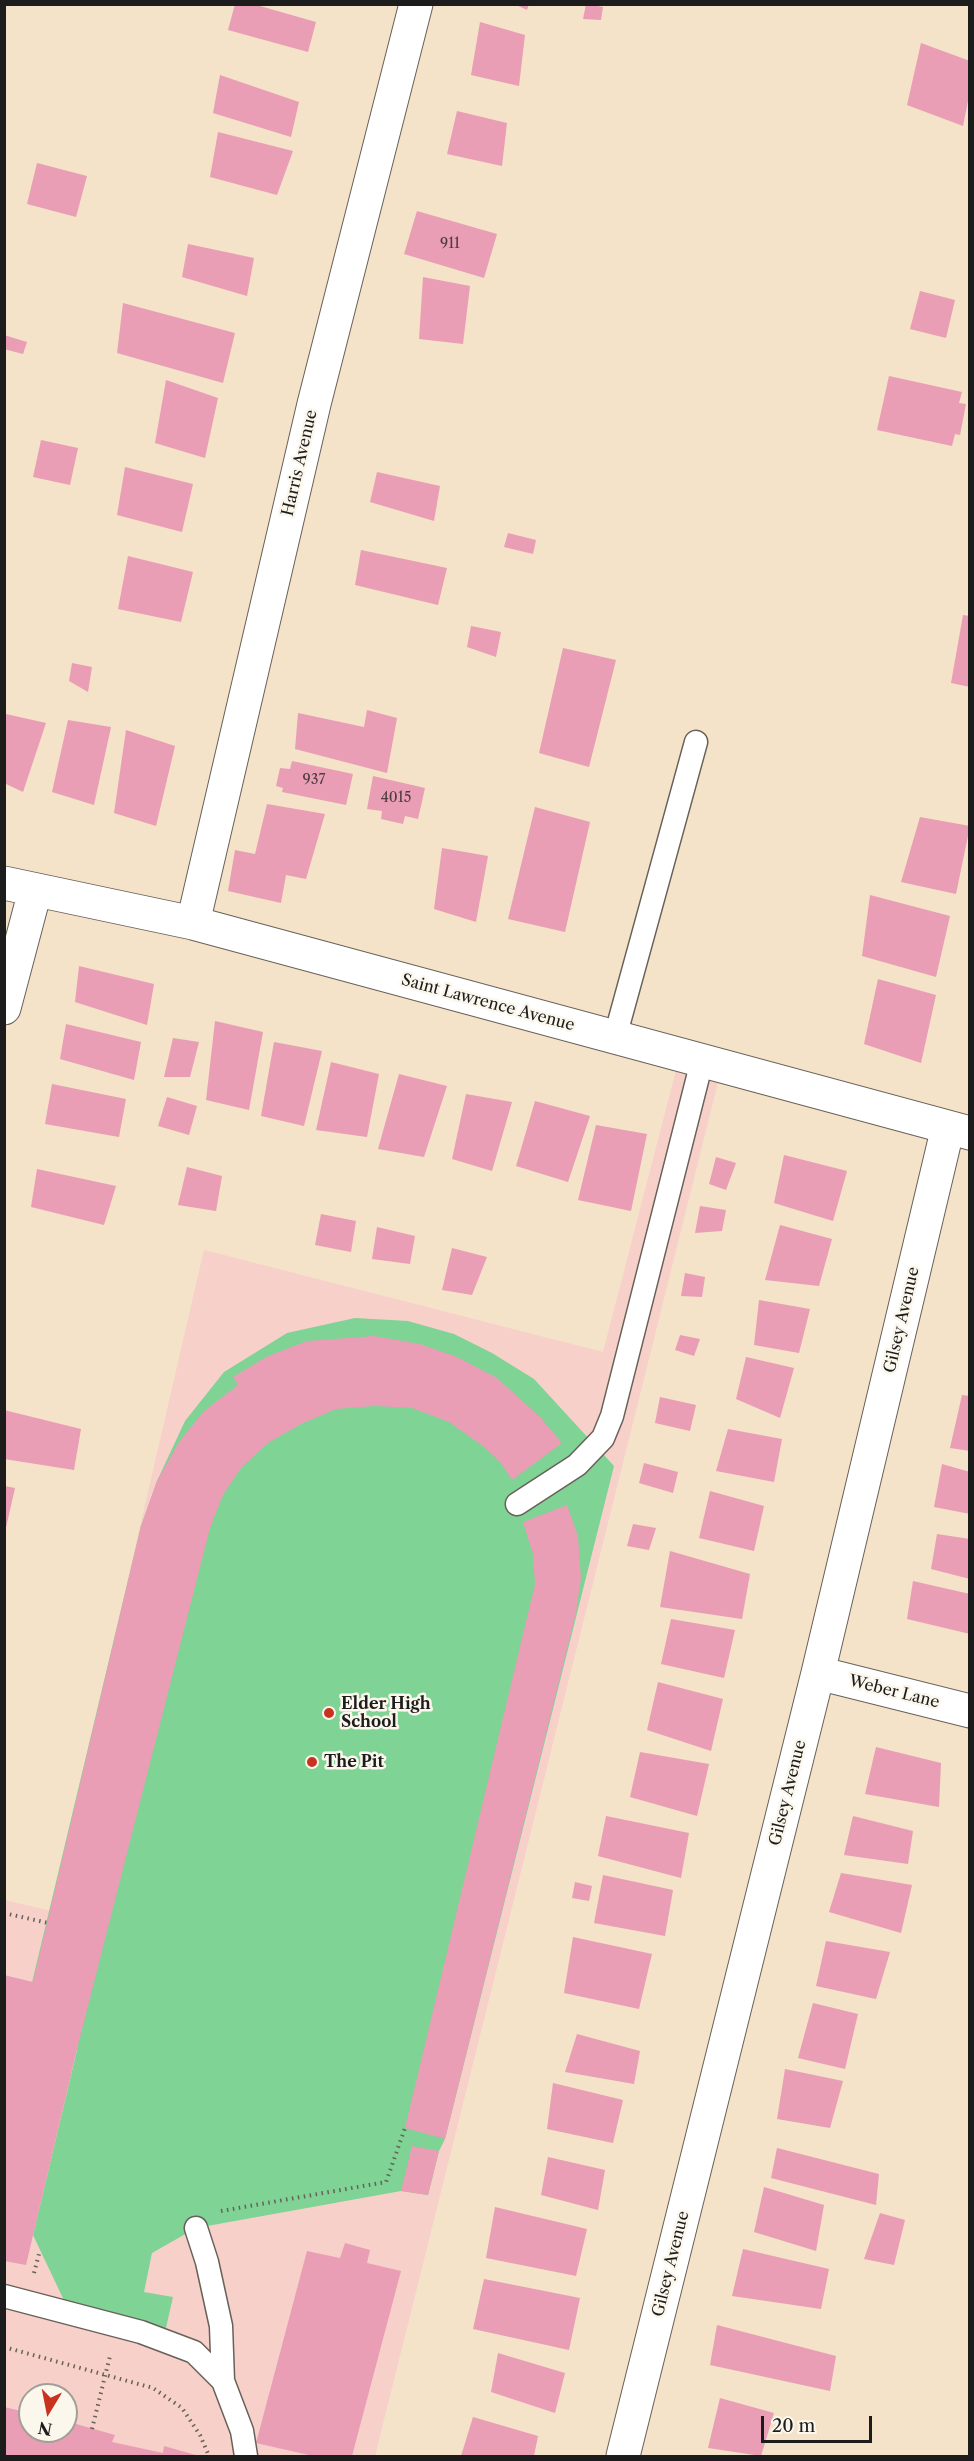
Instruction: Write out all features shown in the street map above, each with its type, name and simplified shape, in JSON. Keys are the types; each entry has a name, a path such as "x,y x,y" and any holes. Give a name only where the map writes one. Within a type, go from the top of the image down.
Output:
{"street":[{"name":"Harris Avenue","path":"193,923 314,404 416,4"},
{"name":"Saint Lawrence Avenue","path":"20,887 193,923 958,1130"},
{"path":"4,1008 20,887"},
{"name":"Gilsey Avenue","path":"623,2457 818,1673 958,1130"},
{"name":"Weber Lane","path":"818,1673 969,1711"}],"lane":[{"path":"615,1037 696,742"},
{"path":"517,1504 577,1465 603,1438 612,1416 702,1061"},
{"path":"203,2220 207,2262 220,2326 223,2380 242,2431 246,2457"},
{"path":"4,2296 117,2326 194,2352 223,2380"}],"path":[{"path":"4,1913 48,1923"},
{"path":"203,2220 386,2182 405,2128"},
{"path":"92,2429 117,2326"},
{"path":"4,2347 153,2388 174,2401 191,2421 209,2457"}],"shaded area":[{"name":"The Pit","path":"680,1055 722,1066 375,2456 5,2456 5,1900 51,1911 204,1250 603,1352"}],"green space":[{"name":"The Pit","path":"355,1318 408,1321 454,1334 492,1353 534,1379 614,1466 445,2139 439,2151 428,2195 401,2191 196,2228 152,2253 144,2292 173,2297 163,2341 70,2313 33,2235 77,2050 19,2037 141,1526 157,1481 185,1421 224,1372 287,1333"}],"building":[{"path":"235,4 253,4 316,22 308,52 228,30"},
{"path":"514,4 529,4 527,10"},
{"path":"586,4 603,7 601,20 583,19"},
{"path":"480,22 525,35 519,86 471,75"},
{"path":"921,43 970,61 970,91 963,126 907,105"},
{"path":"220,75 299,102 291,137 213,113"},
{"path":"457,111 507,123 502,166 447,154"},
{"path":"218,132 293,151 277,195 210,177"},
{"path":"37,163 87,176 76,217 27,204"},
{"path":"417,211 497,234 484,278 404,254"},
{"path":"188,244 254,258 247,296 182,277"},
{"path":"423,277 470,286 463,344 419,339"},
{"path":"920,291 955,300 946,338 910,329"},
{"path":"123,303 235,333 223,383 117,353"},
{"path":"4,335 27,342 23,354 4,349"},
{"path":"889,376 962,392 959,403 966,404 960,435 955,434 952,446 877,430"},
{"path":"166,380 218,398 205,458 155,443"},
{"path":"41,440 78,448 70,485 33,477"},
{"path":"125,467 193,484 182,532 117,515"},
{"path":"377,472 440,486 434,521 370,502"},
{"path":"508,533 536,540 533,554 504,547"},
{"path":"361,550 447,568 438,605 355,585"},
{"path":"128,556 193,572 181,622 118,609"},
{"path":"963,615 970,616 970,687 951,683"},
{"path":"471,626 501,632 496,657 467,647"},
{"path":"563,648 616,660 589,767 539,753"},
{"path":"72,663 92,667 88,692 69,681"},
{"path":"367,710 397,718 387,773 295,749 298,713 364,727"},
{"path":"6,714 46,723 23,792 4,783"},
{"path":"68,720 111,727 94,805 52,792"},
{"path":"126,730 175,746 156,826 114,813"},
{"path":"292,761 353,774 346,805 282,792 283,788 276,786 280,768 290,769"},
{"path":"373,776 425,788 418,819 405,816 403,824 381,819 382,811 367,809"},
{"path":"267,804 325,814 306,879 286,875 281,903 228,891 235,850 255,854"},
{"path":"535,807 590,822 565,932 508,919"},
{"path":"920,817 970,826 956,894 901,882"},
{"path":"442,848 488,856 476,922 434,909"},
{"path":"870,895 950,916 936,977 862,956"},
{"path":"79,966 154,984 147,1025 75,1002"},
{"path":"878,979 936,995 921,1063 864,1044"},
{"path":"215,1021 263,1032 249,1110 206,1100"},
{"path":"66,1024 141,1042 134,1080 60,1059"},
{"path":"173,1038 199,1042 190,1077 164,1077"},
{"path":"274,1042 322,1051 304,1126 261,1116"},
{"path":"331,1062 379,1074 367,1137 316,1130"},
{"path":"399,1074 447,1086 424,1157 378,1149"},
{"path":"52,1084 126,1099 119,1137 45,1124"},
{"path":"466,1094 512,1102 492,1171 452,1159"},
{"path":"167,1097 197,1106 189,1135 158,1126"},
{"path":"535,1101 590,1116 568,1182 516,1166"},
{"path":"596,1125 647,1134 631,1211 578,1200"},
{"path":"784,1155 847,1171 833,1221 774,1203"},
{"path":"716,1157 736,1163 726,1190 709,1184"},
{"path":"187,1167 222,1176 216,1211 178,1205"},
{"path":"37,1169 116,1186 104,1225 31,1207"},
{"path":"700,1206 726,1210 722,1231 695,1233"},
{"path":"321,1214 356,1221 351,1252 315,1245"},
{"path":"780,1225 832,1239 819,1286 765,1280"},
{"path":"377,1227 415,1236 410,1264 372,1259"},
{"path":"452,1248 487,1257 472,1295 442,1290"},
{"path":"685,1273 705,1277 702,1297 681,1296"},
{"path":"759,1300 810,1309 799,1353 754,1345"},
{"path":"680,1335 700,1339 694,1356 675,1350"},
{"path":"374,1336 420,1344 457,1357 497,1378 540,1417 562,1443 512,1480 501,1463 483,1446 449,1422 412,1408 374,1406 336,1409 301,1424 268,1443 241,1468 223,1495 210,1528 77,2049 26,2265 4,2261 4,1975 33,1982 141,1526 157,1481 179,1442 204,1411 238,1385 233,1377 266,1357 307,1341"},
{"path":"746,1357 794,1368 780,1418 736,1399"},
{"path":"962,1395 970,1396 970,1451 950,1448"},
{"path":"660,1397 696,1405 690,1431 655,1423"},
{"path":"4,1410 81,1429 74,1470 4,1459"},
{"path":"728,1429 782,1439 774,1482 716,1471"},
{"path":"644,1463 678,1472 673,1493 639,1483"},
{"path":"942,1464 970,1472 970,1514 934,1507"},
{"path":"5,1486 15,1488 5,1532"},
{"path":"710,1491 764,1506 754,1551 699,1538"},
{"path":"567,1505 578,1536 581,1578 576,1613 445,2139 405,2128 535,1584 533,1554 523,1522"},
{"path":"633,1524 656,1528 649,1550 627,1546"},
{"path":"937,1534 970,1539 970,1579 931,1569"},
{"path":"670,1551 750,1574 742,1619 660,1607"},
{"path":"913,1581 970,1594 970,1634 907,1619"},
{"path":"671,1619 735,1630 724,1678 661,1664"},
{"path":"658,1682 723,1699 711,1751 647,1730"},
{"path":"876,1747 941,1763 939,1807 865,1794"},
{"path":"640,1752 709,1764 697,1816 630,1797"},
{"path":"606,1816 689,1833 681,1878 598,1856"},
{"path":"853,1816 913,1831 908,1864 844,1855"},
{"path":"841,1873 912,1885 901,1933 829,1912"},
{"path":"603,1875 673,1890 665,1936 594,1923"},
{"path":"575,1882 592,1886 589,1901 572,1898"},
{"path":"573,1937 652,1954 639,2009 564,1993"},
{"path":"826,1941 890,1952 876,1999 816,1986"},
{"path":"813,2003 858,2014 845,2069 798,2058"},
{"path":"577,2034 640,2051 634,2084 565,2072"},
{"path":"785,2069 843,2081 830,2128 777,2119"},
{"path":"553,2083 623,2100 613,2143 547,2129"},
{"path":"412,2146 439,2151 428,2195 401,2191"},
{"path":"777,2148 879,2174 876,2205 771,2178"},
{"path":"548,2157 605,2170 598,2210 541,2195"},
{"path":"764,2187 824,2205 816,2251 754,2232"},
{"path":"495,2207 587,2229 576,2276 486,2258"},
{"path":"880,2213 905,2220 894,2265 864,2259"},
{"path":"345,2243 370,2250 367,2263 401,2271 352,2456 313,2456 256,2443 307,2251 340,2258"},
{"path":"743,2249 829,2269 821,2309 732,2296"},
{"path":"484,2279 580,2298 569,2350 473,2329"},
{"path":"717,2325 836,2356 830,2391 710,2365"},
{"path":"498,2353 565,2373 555,2413 491,2392"},
{"path":"720,2398 774,2413 761,2456 708,2448"},
{"path":"4,2407 18,2410 18,2443 78,2443 78,2425 115,2435 112,2442 163,2453 164,2446 199,2456 4,2456"},
{"path":"473,2417 538,2436 534,2456 461,2456"}],"place":[{"name":"Elder High School","path":"329,1713"},
{"name":"The Pit","path":"312,1762"}]}
